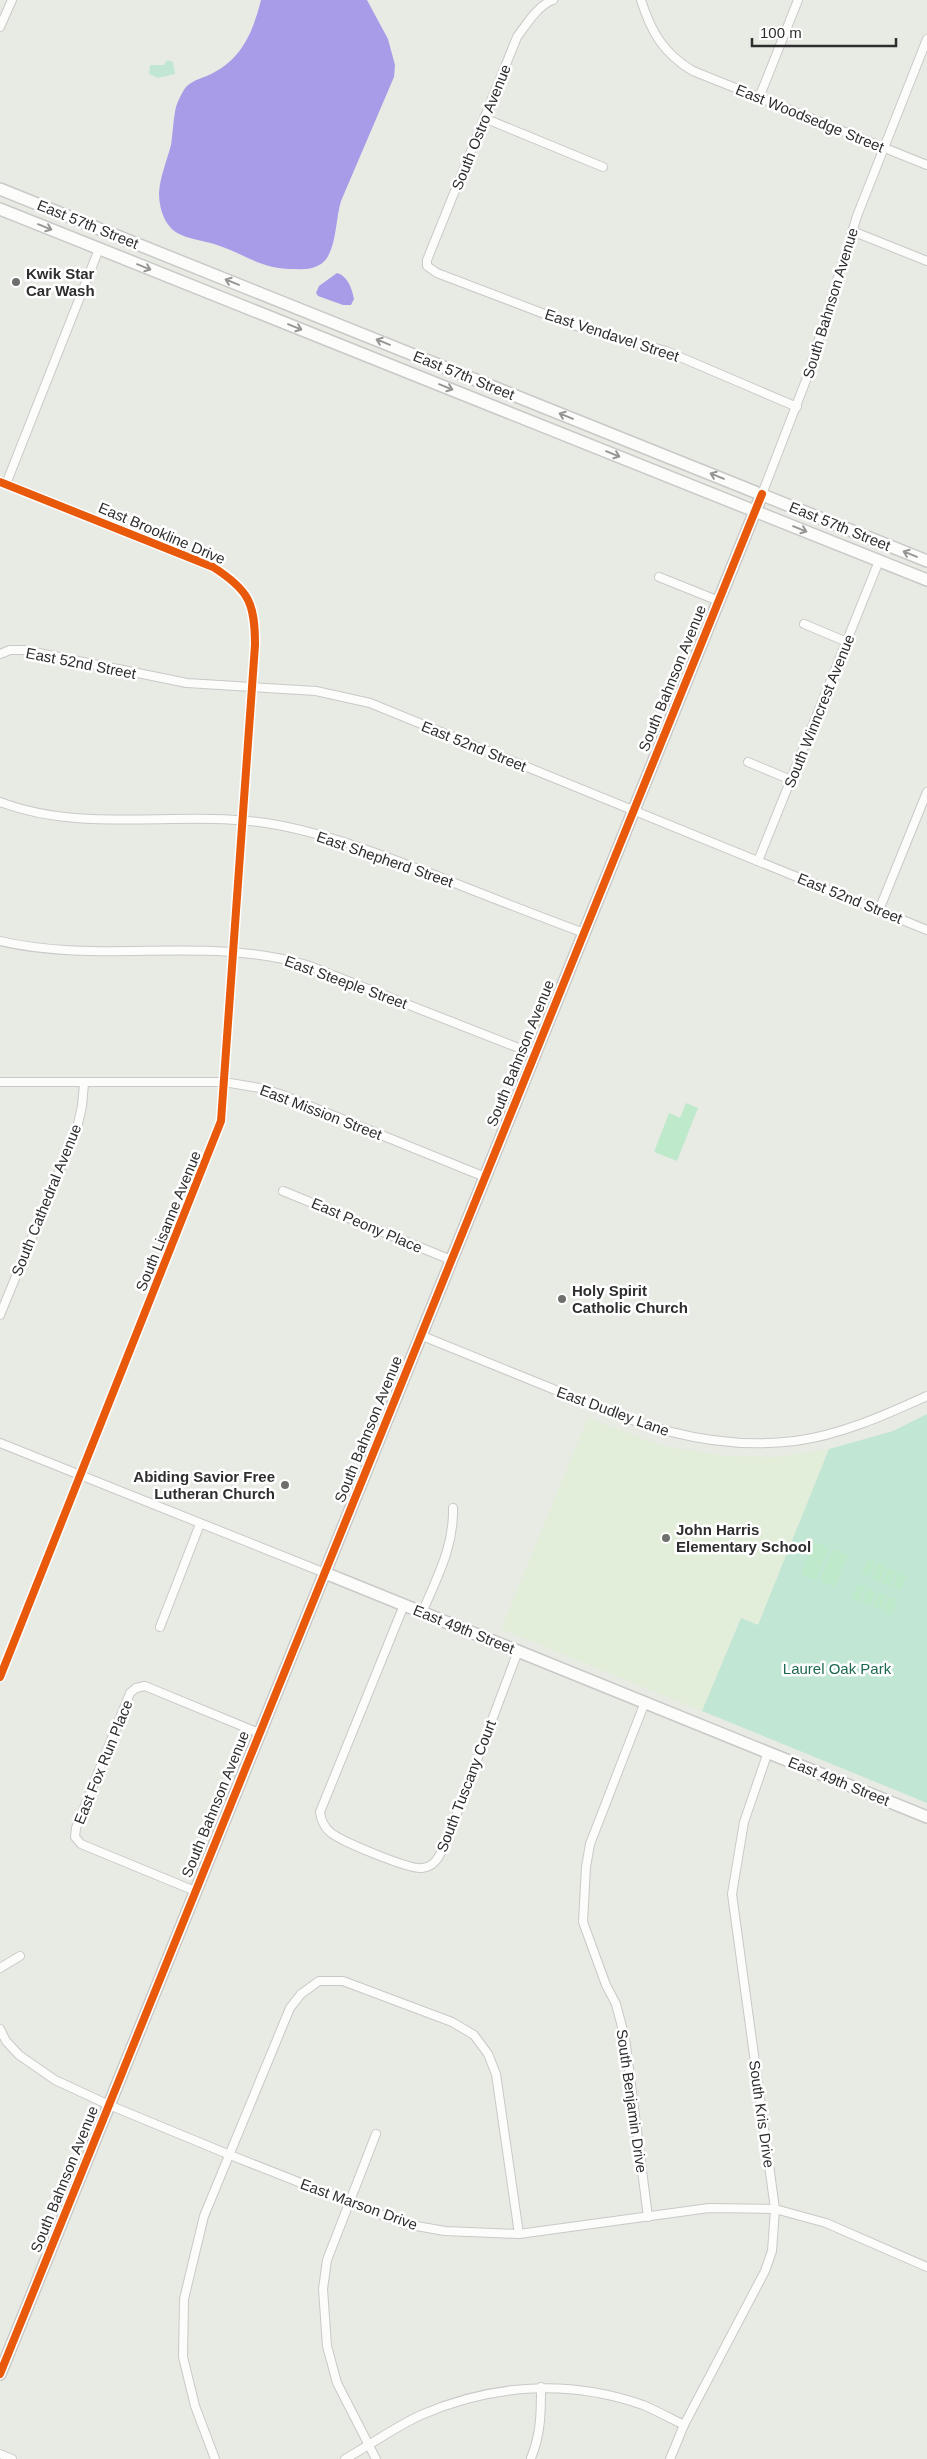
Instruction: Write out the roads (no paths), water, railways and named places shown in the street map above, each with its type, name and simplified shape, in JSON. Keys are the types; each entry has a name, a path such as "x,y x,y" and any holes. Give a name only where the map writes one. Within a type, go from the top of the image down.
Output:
{"street":[{"path":"0,27 12,0"},
{"name":"South Ostro Avenue","path":"427,266 426,260 517,38 530,20 548,2 553,0"},
{"name":"East Woodsedge Street","path":"641,0 650,27 660,44 676,60 694,71 927,165"},
{"path":"760,98 798,0"},
{"name":"South Bahnson Avenue","path":"0,2374 798,407 852,231 927,39"},
{"path":"484,118 603,167"},
{"name":"East 57th Street","path":"0,189 927,561"},
{"name":"East 57th Street","path":"0,209 927,580"},
{"path":"852,231 927,261"},
{"path":"3,483 99,249"},
{"name":"East Vendavel Street","path":"427,266 437,273 576,326 666,351 798,407"},
{"name":"East Brookline Drive","path":"3,483 213,567 234,581 246,596 255,616 248,749"},
{"name":"South Winncrest Avenue","path":"758,861 879,561"},
{"path":"659,577 718,601"},
{"path":"804,624 846,642"},
{"name":"East 52nd Street","path":"0,654 10,650 24,650 187,683 316,691 370,703 927,930"},
{"name":"South Lisanne Avenue","path":"0,1677 82,1475 221,1121 248,749"},
{"path":"748,762 791,780"},
{"path":"879,910 927,792"},
{"name":"East Shepherd Street","path":"0,802 38,815 67,819 218,818 266,823 316,834 359,846 584,933"},
{"name":"East Steeple Street","path":"0,941 55,951 233,951 272,956 307,965 534,1054"},
{"name":"East Mission Street","path":"0,1082 84,1084 224,1082 260,1088 280,1094 485,1177"},
{"name":"South Cathedral Avenue","path":"0,1315 77,1128 84,1084"},
{"name":"East Peony Place","path":"284,1191 451,1260"},
{"name":"East Dudley Lane","path":"420,1335 626,1419 665,1432 702,1440 747,1444 795,1441 828,1435 927,1396"},
{"name":"East 49th Street","path":"0,1443 927,1817"},
{"path":"422,1612 448,1550 453,1530 453,1508"},
{"path":"160,1627 200,1524"},
{"name":"South Tuscany Court","path":"404,1605 320,1812 322,1822 336,1837 370,1851 421,1869 436,1861 445,1845 518,1651"},
{"name":"East Fox Run Place","path":"195,1891 81,1844 74,1837 130,1693 136,1688 145,1686 259,1733"},
{"name":"South Benjamin Drive","path":"645,1702 590,1844 586,1867 583,1922 606,1985 616,2004 625,2038 648,2217"},
{"name":"South Kris Drive","path":"670,2459 684,2425 765,2271 772,2252 775,2209 732,1894 744,1822 768,1752"},
{"path":"0,1968 20,1956"},
{"path":"215,2459 198,2414 183,2357 182,2324 184,2299 200,2232 290,2008 301,1994 319,1981 343,1981 452,2022 474,2035 488,2054 496,2074 519,2234"},
{"name":"East Marson Drive","path":"0,2029 6,2041 36,2069 55,2080 108,2105 405,2224 445,2231 519,2234 709,2208 775,2209 826,2223 927,2267"},
{"path":"0,2047 6,2041"},
{"path":"376,2134 327,2260 322,2289 327,2346 337,2383 376,2459"},
{"path":"530,2458 541,2424 541,2387"},
{"path":"345,2459 419,2416 455,2401 494,2391 541,2387 576,2389 609,2395 644,2406 684,2425"},
{"path":"0,2454 12,2459"}],"place":[{"name":"Kwik Star Car Wash","path":"16,282"},
{"name":"Holy Spirit Catholic Church","path":"562,1299"},
{"name":"Abiding Savior Free Lutheran Church","path":"285,1485"},
{"name":"John Harris Elementary School","path":"666,1538"}],"park label":[{"name":"Laurel Oak Park","path":"837,1668"}]}
